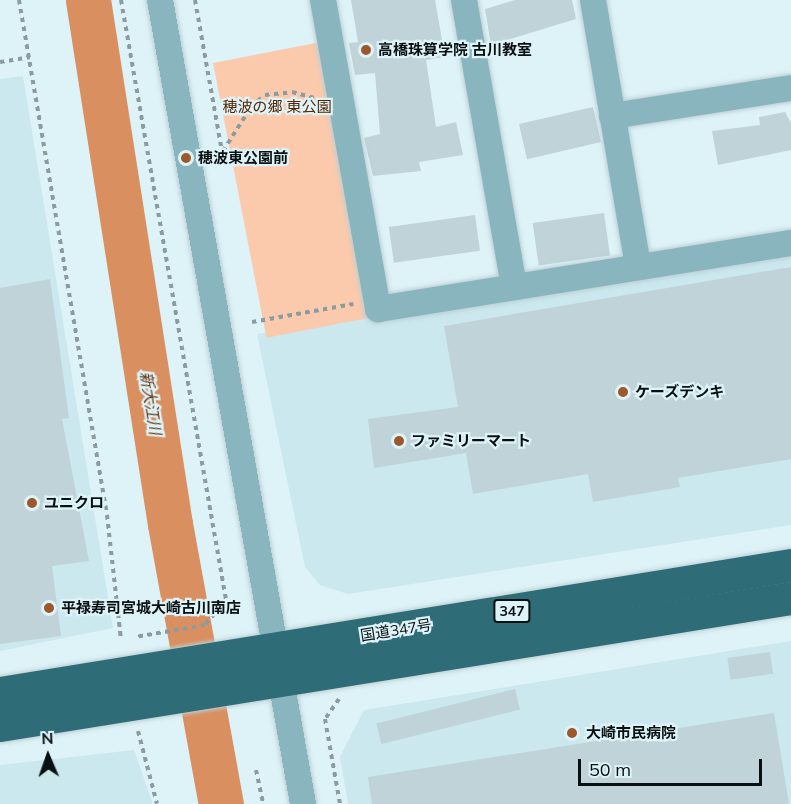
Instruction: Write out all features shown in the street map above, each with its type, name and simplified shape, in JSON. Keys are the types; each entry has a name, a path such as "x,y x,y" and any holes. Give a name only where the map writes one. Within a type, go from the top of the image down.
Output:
{"highway":[{"name":"国道347号","path":"0,725 142,702 236,673 275,650 791,565"},
{"name":"国道347号","path":"236,673 281,682 791,598"},
{"name":"国道347号","path":"0,693 142,702"}],"street":[{"path":"160,0 303,804"},
{"path":"323,0 378,309 791,243"},
{"path":"464,0 514,287"},
{"path":"593,0 638,267"},
{"path":"612,116 791,88"}],"path":[{"path":"19,0 107,515 121,639"},
{"path":"121,0 226,600 206,625 135,637"},
{"path":"195,0 222,152 251,107 265,95 292,92 343,111"},
{"path":"0,62 30,57"},
{"path":"252,322 377,299"},
{"path":"142,702 157,804"},
{"path":"325,719 340,804"},
{"path":"256,770 262,804"}],"shaded area":[{"path":"23,76 113,628 0,651 0,79"},
{"path":"791,253 791,525 348,594 320,585 305,567 257,334"},
{"name":"大崎市民病院","path":"791,641 791,804 348,804 340,757 364,710"},
{"path":"134,750 153,804 0,804 0,765"}],"green space":[{"name":"穂波の郷 東公園","path":"321,42 374,317 266,338 213,63"}],"building":[{"path":"351,0 435,0 445,57 426,60 436,127 456,122 463,155 419,162 421,171 373,176 364,138 380,134 375,73 355,75 349,43 358,42"},
{"path":"515,0 572,0 576,19 491,45 485,9"},
{"path":"593,107 601,142 527,159 519,124"},
{"path":"785,112 791,123 791,150 718,165 712,131 760,125 759,117"},
{"path":"604,213 610,256 539,266 533,223"},
{"path":"475,215 480,251 394,263 389,227"},
{"name":"ケーズデンキ","path":"791,267 791,459 678,478 680,487 593,502 588,474 473,494 466,453 374,468 368,419 458,407 444,326"},
{"path":"50,279 69,418 62,419 89,561 52,566 61,636 0,644 0,288"},
{"path":"770,652 773,674 730,680 727,658"},
{"path":"515,689 520,709 381,744 376,724"},
{"path":"774,713 789,804 372,804 368,777"}],"waterway":[{"name":"新大江川","path":"88,0 170,524 221,804"}],"place":[{"name":"高橋珠算学院 古川教室","path":"366,50"},
{"name":"穂波東公園前","path":"186,158"},
{"name":"ケーズデンキ","path":"623,392"},
{"name":"ファミリーマート","path":"399,441"},
{"name":"ユニクロ","path":"32,503"},
{"name":"平禄寿司宮城大崎古川南店","path":"49,608"},
{"name":"大崎市民病院","path":"572,733"}]}
